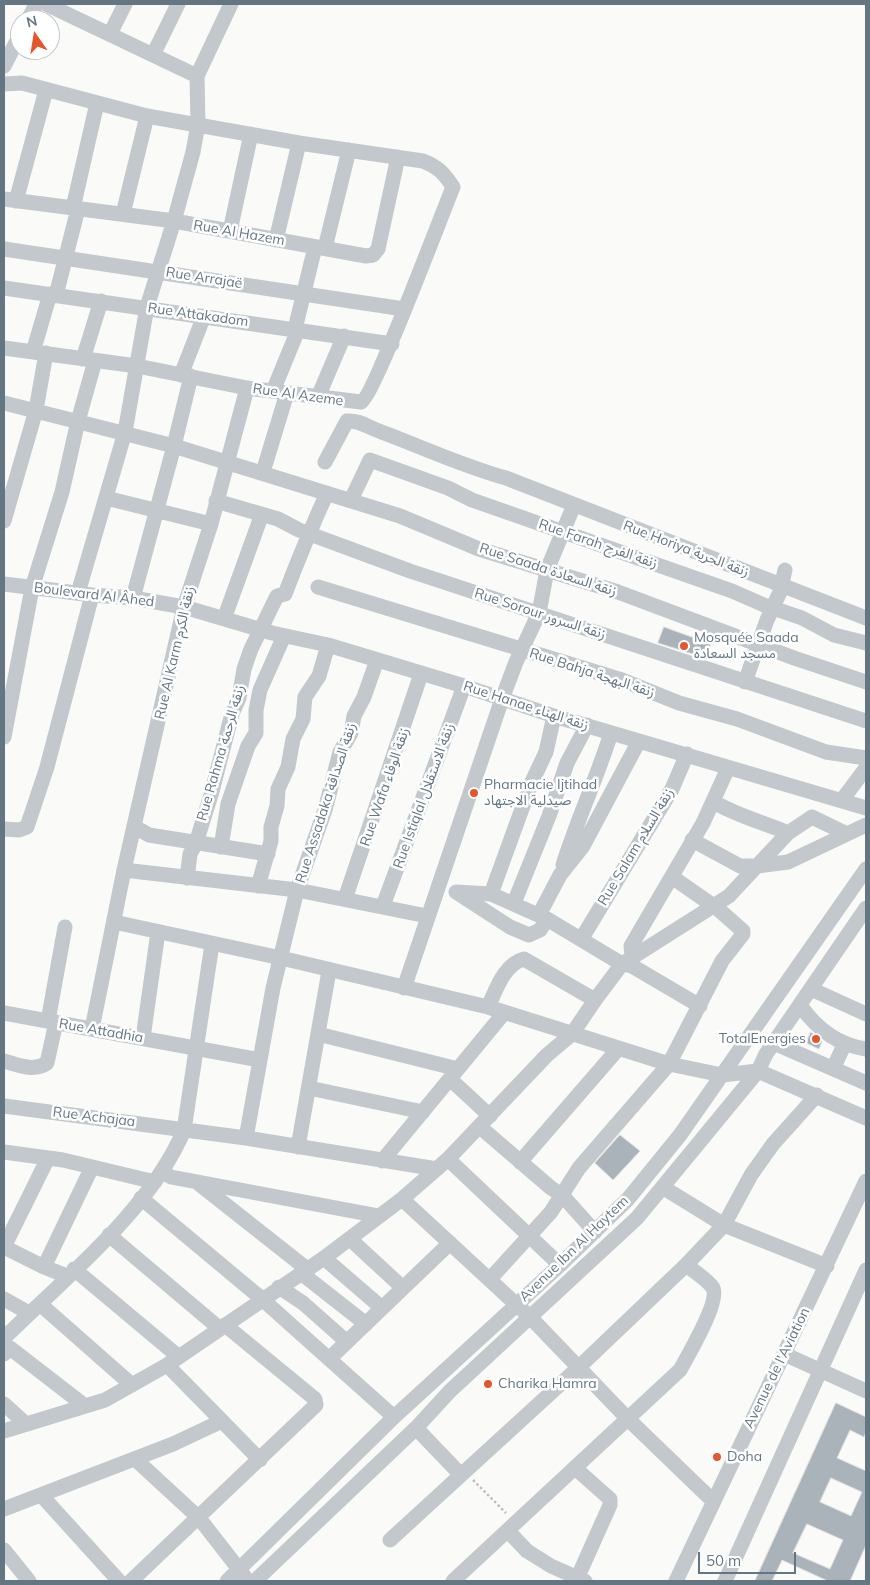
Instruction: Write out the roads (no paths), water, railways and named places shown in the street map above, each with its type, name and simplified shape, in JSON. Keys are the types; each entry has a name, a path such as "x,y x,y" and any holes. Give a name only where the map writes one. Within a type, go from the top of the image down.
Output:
{"street":[{"path":"46,4 197,76"},
{"path":"110,34 125,4"},
{"path":"154,55 178,4"},
{"path":"4,829 24,829 27,827 47,767 106,498 125,432 147,307 174,221 198,124 197,76 231,4"},
{"path":"5,63 22,83"},
{"path":"4,84 22,83 147,116 299,143 398,157"},
{"path":"10,200 46,90"},
{"path":"4,521 7,500 36,410 40,352 53,295 66,259 96,103"},
{"path":"124,214 147,116"},
{"path":"230,231 251,134"},
{"path":"276,240 299,143"},
{"path":"263,472 303,293 320,248 349,150"},
{"name":"Rue Al Hazem","path":"10,200 174,221 366,256 376,253 398,157"},
{"name":"Rue Al Azeme","path":"4,348 136,366 247,388 356,402 365,400 392,344 404,308 453,187 444,173 436,166 423,161 398,157"},
{"name":"Rue Arrajaë","path":"4,250 404,308"},
{"name":"Rue Attakadom","path":"4,288 147,307 392,344"},
{"path":"4,737 32,588 62,492 101,301"},
{"path":"133,598 174,446 186,375 204,316"},
{"path":"318,397 344,336"},
{"name":"Rue Al Karm زنقة الكرم","path":"92,1029 124,870 184,607 229,462 247,388"},
{"name":"Rue Saada زنقة السعادة","path":"4,403 125,432 351,500 431,528 479,549 618,592 866,682"},
{"name":"Rue Horiya زنقة الحرية","path":"325,462 347,421 356,420 450,460 506,478 866,618"},
{"name":"Rue Farah زنقة الفرح","path":"351,500 370,460 448,488 472,500 732,591 773,609 802,618 834,635 866,643"},
{"path":"308,533 327,493"},
{"path":"106,498 211,524"},
{"name":"Rue Sorour زنقة السرور","path":"216,501 262,514 410,571 866,721"},
{"path":"404,988 502,699 521,650 539,613 547,570 574,505"},
{"path":"224,619 262,514"},
{"name":"Rue Rahma زنقة الرحمة","path":"187,878 190,854 196,843 228,736 232,714 239,698 244,668 260,629 277,596 285,594 308,533"},
{"path":"745,682 758,644 782,586 785,570"},
{"name":"Boulevard Al Âhed","path":"4,584 133,598 184,607"},
{"name":"Rue Bahja زنقة البهجة","path":"318,587 622,680 680,703 737,719 826,752 866,758"},
{"name":"Rue Hanae زنقة الهناء","path":"184,607 284,636 378,660 554,716 866,808"},
{"path":"221,847 228,804 248,746 256,733 256,710 260,690 284,636"},
{"path":"258,886 271,841 271,827 277,806 278,789 288,767 293,739 303,720 305,697 320,676 328,646"},
{"name":"Rue Assadaka زنقة الصداقة","path":"246,1138 281,958 298,890 325,810 340,752 351,733 354,716 364,697 378,660"},
{"name":"Rue Wafa زنقة الوفاء","path":"346,899 421,674"},
{"name":"Rue Istiqlal زنقة الاستقلال","path":"383,906 464,686"},
{"path":"491,894 531,784 546,752 554,716"},
{"path":"514,903 549,816 566,763 587,725"},
{"path":"456,892 510,927 529,935 540,930 577,822 594,784 612,733"},
{"path":"560,875 583,846 639,741"},
{"name":"Rue Salam زنقة السلام","path":"582,938 672,789 687,754"},
{"path":"4,1431 105,1400 173,1361 350,1239 402,1199 448,1159 547,1055 572,1034 595,1000 627,960 631,946 714,802 728,768"},
{"path":"842,800 866,768"},
{"path":"714,802 730,812 766,823 788,833"},
{"path":"627,960 641,953 666,934 729,896 788,833 812,817 847,834"},
{"path":"692,840 740,866 757,866 788,862 866,825"},
{"path":"135,827 149,835 268,854"},
{"name":"Avenue Ibn Al Haytem","path":"226,1581 394,1417 560,1266 595,1232 658,1163 866,869"},
{"path":"124,870 298,890 427,916"},
{"path":"490,1279 551,1212 579,1168 669,1064 722,961 743,931 713,906 672,877"},
{"path":"436,891 491,894 514,903 627,960 632,966 700,1006"},
{"name":"Avenue Ibn Al Haytem","path":"255,1581 416,1428 450,1391 622,1233 664,1188 758,1071 774,1043 866,908"},
{"path":"114,922 281,958 488,1008 669,1064 722,1075 758,1071 866,1118"},
{"path":"4,1061 35,1068 47,1063 65,927"},
{"path":"143,1038 158,932"},
{"path":"4,1338 109,1235 159,1177 174,1153 184,1130 198,1048 212,944"},
{"path":"488,1008 503,976 513,964 524,959 595,1000"},
{"path":"298,1147 329,971"},
{"path":"811,989 866,1014"},
{"path":"800,1004 815,1023 845,1043 866,1049"},
{"name":"Rue Attadhia","path":"4,1013 260,1060"},
{"path":"382,1160 504,1014"},
{"path":"318,1034 454,1074 485,1121 520,1162 562,1195 595,1232"},
{"path":"774,1043 866,1084"},
{"path":"833,1069 845,1043"},
{"path":"520,1162 618,1049"},
{"path":"309,1088 423,1112"},
{"path":"390,1540 578,1368 686,1265 724,1225 751,1175 773,1144 817,1096"},
{"name":"Rue Achajaa","path":"4,1106 246,1138 437,1169"},
{"path":"4,1152 92,1167 159,1177 171,1177 379,1216"},
{"path":"48,1158 4,1247 44,1267 71,1273 173,1361 222,1421 260,1460"},
{"path":"448,1159 529,1234 560,1266"},
{"path":"44,1267 92,1167"},
{"name":"Avenue de l'Aviation","path":"676,1581 866,1181"},
{"path":"197,1182 366,1324"},
{"path":"664,1188 724,1225 827,1266"},
{"path":"141,1198 262,1298 394,1417"},
{"path":"402,1199 531,1318 628,1419 713,1501"},
{"path":"109,1235 316,1401 315,1407 131,1581"},
{"path":"350,1239 403,1288"},
{"path":"329,1359 450,1243"},
{"path":"324,1258 382,1308"},
{"path":"453,1581 680,1370 703,1328 714,1294 713,1287 686,1265"},
{"path":"725,1581 866,1270"},
{"path":"280,1287 304,1303 348,1342"},
{"path":"4,1299 34,1308 132,1385"},
{"path":"4,1354 10,1348 84,1406"},
{"path":"784,1354 866,1391"},
{"path":"4,1404 26,1424"},
{"path":"4,1509 135,1459 222,1421"},
{"path":"416,1428 462,1474"},
{"path":"135,1459 199,1518 238,1570 250,1581"},
{"path":"512,1527 527,1551 551,1566 580,1580 610,1505 610,1499 575,1468"},
{"path":"42,1496 120,1581"},
{"path":"6,1558 29,1581"}],"place":[{"name":"Mosquée Saada مسجد السعادة","path":"684,646"},
{"name":"Pharmacie Ijtihad صيدلية الاجتهاد","path":"474,793"},
{"name":"TotalEnergies","path":"816,1039"},
{"name":"Charika Hamra","path":"488,1384"},
{"name":"Doha","path":"717,1457"}]}
